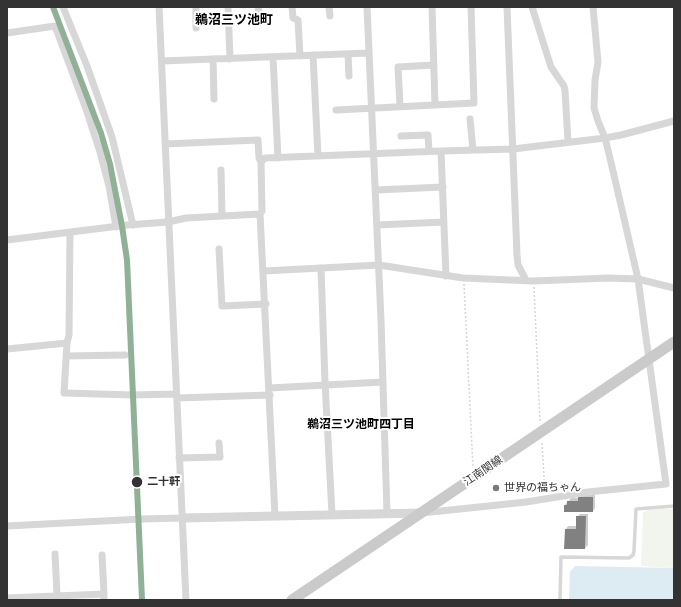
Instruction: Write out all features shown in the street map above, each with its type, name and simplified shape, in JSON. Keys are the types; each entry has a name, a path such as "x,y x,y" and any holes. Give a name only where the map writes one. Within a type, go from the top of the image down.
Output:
{"main road":[{"name":"江南関線","path":"292,600 674,342"}],"street":[{"path":"63,7 87,66 112,138 133,225"},
{"path":"160,7 168,222 186,600"},
{"path":"196,7 196,28"},
{"path":"228,7 230,59"},
{"path":"292,7 293,18 298,20 300,56"},
{"path":"329,7 330,16"},
{"path":"367,7 379,265 387,513"},
{"path":"432,7 435,105"},
{"path":"336,110 474,103 471,7"},
{"path":"507,7 517,255 518,265 530,281"},
{"path":"532,7 552,67 564,86 568,142"},
{"path":"7,526 142,519 422,513 547,499 588,492 666,484 638,279 605,138 594,108 595,80 598,62 593,7"},
{"path":"7,33 55,26 86,109 100,152 109,186 116,227"},
{"path":"162,62 369,53"},
{"path":"348,54 349,76"},
{"path":"312,55 318,156"},
{"path":"273,57 278,158"},
{"path":"213,59 214,99"},
{"path":"400,106 398,67 434,65"},
{"path":"470,119 472,150"},
{"path":"261,162 265,158 513,149 605,138 674,122"},
{"path":"401,136 428,135 429,151"},
{"path":"165,144 258,140 259,158 261,162 262,211 260,214 266,304 275,516"},
{"path":"441,151 446,276"},
{"path":"221,170 222,216"},
{"path":"376,190 443,187"},
{"path":"7,240 168,222 186,218 260,214"},
{"path":"377,225 444,222"},
{"path":"70,232 69,335 67,343 64,393 176,396 270,395"},
{"path":"219,249 222,306 266,304"},
{"path":"264,271 379,265 464,278 530,281 609,278 638,279 674,288"},
{"path":"321,268 325,385 332,514"},
{"path":"7,349 67,343"},
{"path":"66,356 125,355"},
{"path":"269,388 383,382"},
{"path":"179,458 220,457 219,443"},
{"path":"56,554 57,595"},
{"path":"7,598 57,595 104,597 102,555"}],"lane":[{"path":"560,600 561,557 629,558 633,555 634,551 636,509 674,506"}],"path":[{"path":"464,278 473,478"},
{"path":"530,281 547,499"}],"shaded area":[{"path":"650,508 674,509 674,568 641,566 643,513"},
{"path":"575,566 674,568 674,600 569,600 570,572"}],"building":[{"path":"578,497 593,497 593,512 564,512 564,505 567,505 567,501 578,501"},
{"path":"576,516 586,516 585,549 564,549 565,529 576,529"}],"transit line":[{"path":"53,7 101,133 110,164 122,226 127,260 142,600"}],"place":[{"name":"二十軒","path":"137,482"},
{"name":"世界の福ちゃん","path":"496,488"}],"district":[{"name":"鵜沼三ツ池町","path":"234,20"},
{"name":"鵜沼三ツ池町四丁目","path":"361,424"}]}
